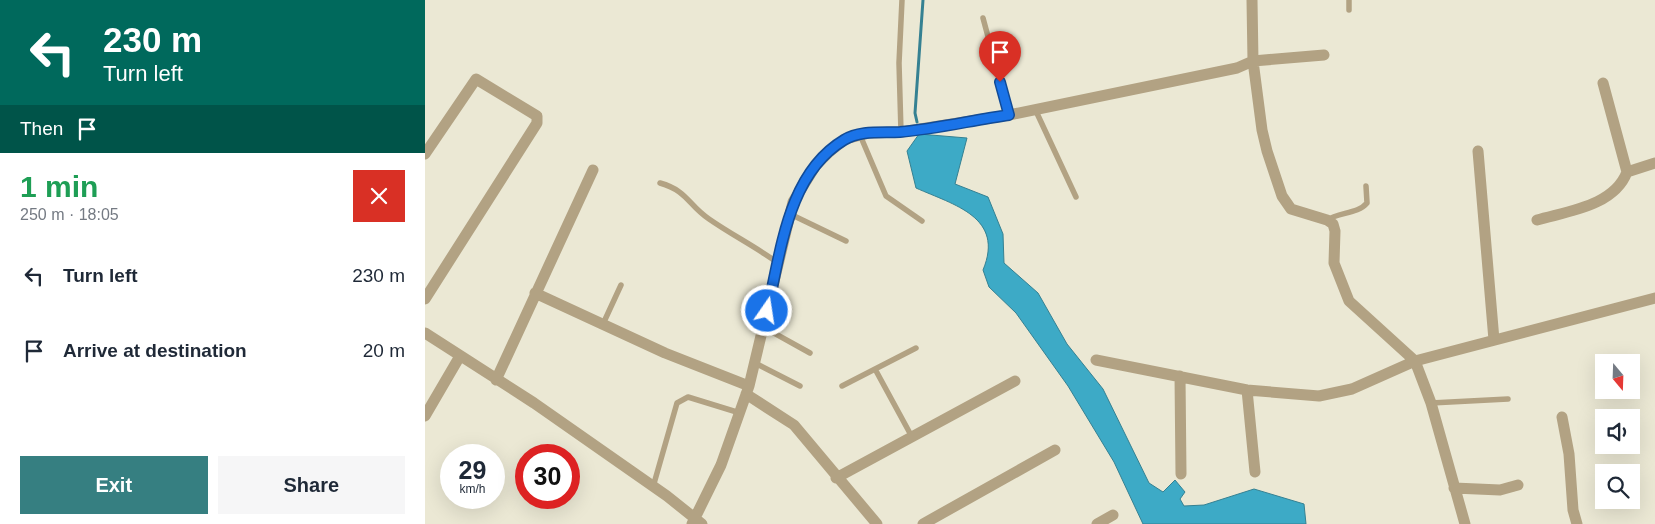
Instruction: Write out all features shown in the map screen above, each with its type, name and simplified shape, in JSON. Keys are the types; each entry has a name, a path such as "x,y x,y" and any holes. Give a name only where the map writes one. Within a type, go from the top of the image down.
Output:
{"street":[{"path":"1253,0 1253,61 1267,151 1285,203 1291,209 1327,220 1333,224 1335,231 1334,263 1349,301 1415,361 1431,403 1465,524"},
{"path":"425,333 534,404 653,487 696,522 721,465 748,390 793,202 816,164 845,139 861,135 901,132 1009,115 1237,68 1253,61 1325,55"},
{"path":"425,154 476,79 537,116 537,123 425,299"},
{"path":"1537,220 1597,202 1613,193 1623,182 1627,172 1603,83"},
{"path":"1477,151 1494,340"},
{"path":"1627,172 1655,163"},
{"path":"496,380 593,170"},
{"path":"535,293 748,390 794,425 836,478 877,524"},
{"path":"1096,360 1247,390 1319,396 1352,390 1415,361 1655,298"},
{"path":"425,416 460,356"},
{"path":"1180,376 1181,474"},
{"path":"836,478 1015,381"},
{"path":"1247,390 1255,472"},
{"path":"1562,417 1569,454 1573,510 1577,524"},
{"path":"923,524 1055,450"},
{"path":"1454,488 1500,490 1518,486"},
{"path":"1097,524 1113,515"}],"lane":[{"path":"901,132 899,63 903,0"},
{"path":"1349,0 1349,10"},
{"path":"983,18 1009,115"},
{"path":"1035,109 1076,197"},
{"path":"861,135 886,196 922,221"},
{"path":"660,183 674,188 686,196 707,218 778,262"},
{"path":"1327,220 1337,214 1363,207 1367,202 1366,186"},
{"path":"790,214 846,241"},
{"path":"603,324 621,285"},
{"path":"763,327 810,353"},
{"path":"842,386 915,348"},
{"path":"755,363 800,386"},
{"path":"875,369 912,437"},
{"path":"653,487 677,403 688,397 740,413"},
{"path":"1431,403 1508,399"}],"water":[{"path":"919,134 967,138 955,184 988,197 1003,234 1004,263 1038,293 1067,344 1103,389 1149,483 1163,492 1175,480 1185,492 1180,499 1184,506 1204,505 1254,489 1304,504 1306,524 1143,524 1114,462 1068,386 1016,313 989,287 983,270 988,252 987,237 981,225 960,207 916,188 907,151"}],"waterway":[{"path":"917,122 915,113 923,0"}],"route":[{"path":"767,311 793,202 816,164 828,152 845,139 869,133 901,132 1009,115 1000,82"}]}
